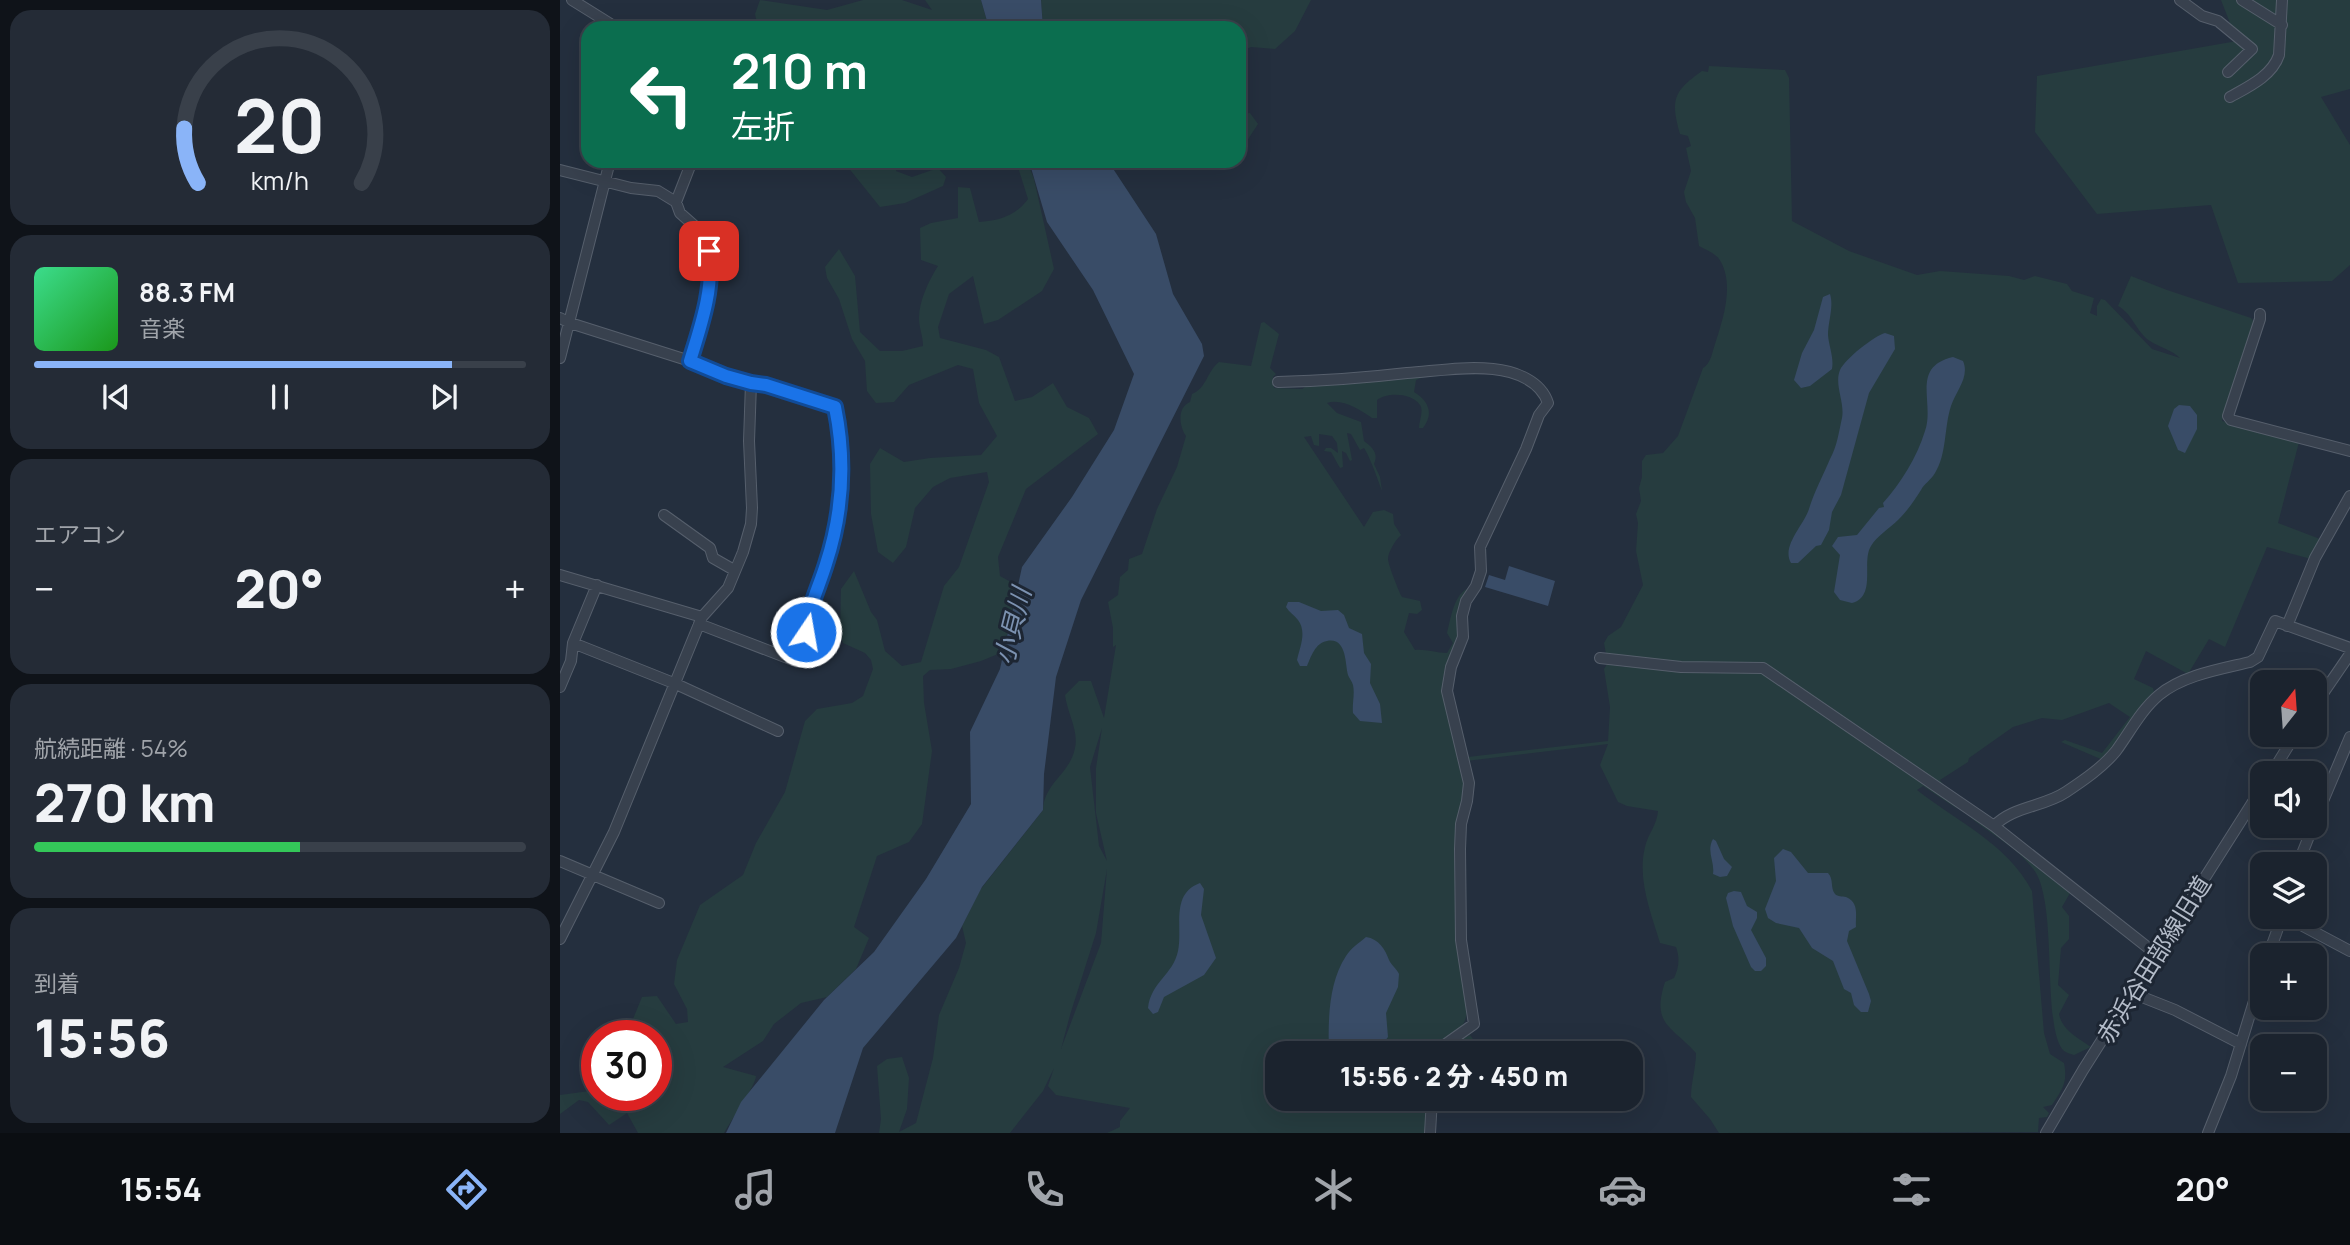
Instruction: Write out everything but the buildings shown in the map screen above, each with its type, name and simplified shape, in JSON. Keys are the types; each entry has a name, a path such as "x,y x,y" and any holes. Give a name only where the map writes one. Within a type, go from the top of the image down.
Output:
{"street":[{"path":"572,0 606,21"},
{"path":"2180,0 2202,16 2217,21 2252,49 2228,72"},
{"path":"2242,0 2282,25"},
{"path":"2230,97 2272,69 2279,55 2282,0"},
{"path":"560,359 565,320 608,168"},
{"path":"676,202 689,168"},
{"path":"560,170 658,191 676,202 680,213 707,237 711,265 709,294 690,361"},
{"path":"2260,314 2228,416 2241,423 2350,451"},
{"path":"560,575 701,621 798,662 803,649 807,618 826,565 843,488 835,407 766,385 751,383 565,320"},
{"path":"1278,382 1325,381 1460,368 1494,369 1532,382 1544,391 1548,403 1539,415 1480,547 1481,570 1476,586 1466,601 1462,616 1461,645 1447,680 1447,691 1469,783 1468,801 1461,824 1461,940 1474,1024 1450,1041"},
{"path":"560,939 614,832 701,621 727,588 751,524 751,383"},
{"path":"2287,626 2304,580 2350,496"},
{"path":"664,515 710,548 713,558 734,570"},
{"path":"560,687 571,661 573,643 597,585"},
{"path":"1994,826 2019,810 2053,800 2106,763 2160,694 2191,679 2259,657 2275,621 2350,648"},
{"path":"573,643 676,684 778,731"},
{"path":"2328,686 2350,654"},
{"path":"1600,658 1681,667 1763,668 1994,826 2158,953"},
{"path":"2327,792 2350,737"},
{"name":"赤浜谷田部線旧道","path":"2046,1133 2250,807"},
{"path":"560,861 659,903"},
{"path":"2307,929 2350,951"},
{"path":"2132,993 2175,1010 2241,1044"},
{"path":"2208,1133 2250,1015"},
{"path":"1430,1133 1431,1111"}],"green space":[{"path":"760,0 827,10 863,0 902,0 932,10 925,0 981,0 987,21 756,21 755,14"},
{"path":"1041,0 1311,0 1295,31 1275,49 1246,49 1246,21 1042,21"},
{"path":"2221,0 2350,0 2350,89 2321,97 2350,145 2350,265 2332,281 2238,283 2211,205 2097,214 2035,132 2037,76 2237,41"},
{"path":"1709,66 1785,70 1789,78 1792,221 1849,251 1917,275 1940,271 2009,276 2024,280 2035,276 2067,284 2072,291 2094,298 2090,313 2097,316 2097,306 2101,299 2105,300 2152,349 2180,358 2145,337 2118,306 2131,276 2251,318 2254,322 2222,421 2299,442 2278,523 2320,539 2311,559 2267,547 2225,647 2209,639 2188,674 2146,651 2134,679 2153,688 2154,692 2103,760 2061,742 2065,740 2102,753 2130,717 2109,703 2062,720 2042,718 2013,727 1940,780 1958,806 1956,808 1923,786 1917,790 1995,847 2022,874 2032,891 2044,1033 2050,1054 2064,1063 2065,1076 2052,1105 2043,1107 2049,1113 2047,1117 2039,1118 2038,1132 1719,1133 1691,1097 1696,1053 1666,1024 1662,1016 1661,996 1665,982 1674,978 1678,959 1676,947 1660,943 1644,884 1645,847 1658,811 1618,802 1600,765 1608,744 1458,762 1465,788 1454,853 1467,1009 1464,1023 1450,1039 1265,1041 1265,1111 1428,1111 1427,1133 1107,1133 1120,1127 1120,1121 1130,1108 1056,1095 1048,1086 1054,1068 1043,1091 1010,1133 879,1133 881,1119 877,1066 887,1059 902,1057 909,1078 907,1109 899,1132 916,1123 933,1058 939,1015 959,968 966,943 962,926 980,890 1043,810 1044,801 1052,785 1072,757 1076,742 1065,695 1079,681 1091,681 1104,718 1116,645 1113,647 1108,602 1118,595 1120,577 1128,570 1129,559 1142,554 1157,509 1177,467 1186,436 1181,412 1190,402 1192,394 1201,388 1219,362 1251,366 1261,323 1264,322 1279,334 1270,368 1276,374 1273,377 1274,388 1302,389 1307,386 1429,375 1416,380 1414,392 1423,399 1428,408 1428,418 1423,428 1419,428 1420,405 1406,396 1387,396 1377,400 1377,418 1372,418 1345,403 1327,403 1337,413 1361,422 1364,441 1375,453 1374,464 1382,491 1364,448 1360,450 1351,434 1347,433 1352,460 1342,451 1343,467 1340,468 1331,452 1324,451 1331,448 1338,453 1337,443 1332,436 1319,434 1319,446 1314,445 1311,436 1304,437 1364,527 1373,512 1384,510 1393,514 1394,524 1401,535 1389,553 1390,566 1402,597 1420,601 1422,610 1417,614 1409,613 1404,632 1415,650 1447,653 1453,643 1447,633 1454,607 1460,595 1469,588 1458,643 1443,677 1443,688 1459,758 1608,741 1610,707 1604,669 1607,664 1624,667 1625,657 1606,654 1604,643 1608,636 1621,627 1643,585 1636,551 1636,514 1641,501 1639,488 1642,461 1646,455 1663,453 1678,436 1703,368 1711,358 1726,303 1725,271 1712,252 1699,246 1695,218 1686,202 1684,192 1691,171 1686,148 1691,146 1688,136 1680,134 1675,112 1680,90 1702,71 1708,72","holes":["1102,728 1096,768 1096,813 1107,861 1099,846 1090,767","1107,869 1101,943 1061,1049 1096,933"]},
{"path":"1246,113 1250,113 1258,124 1246,142"},
{"path":"849,168 897,168 896,171 912,177 938,168 946,177 943,186 905,203 880,207"},
{"path":"1018,168 1030,168 1054,269 1042,291 998,320 984,324 973,276 949,294 938,327 940,338 986,350 999,357 1015,401 1032,397 1053,383 1067,407 1089,418 1098,434 1026,489 998,557 1000,576 1018,586 1003,652 951,669 930,670 923,676 924,703 932,751 922,824 909,842 877,856 854,927 869,938 856,969 827,997 801,1003 774,1024 763,1041 723,1067 756,1076 724,1133 638,1133 627,1113 609,1125 596,1111 672,1111 672,1020 633,1020 642,997 657,996 676,1024 688,1022 687,1009 674,984 677,960 700,905 743,875 756,843 785,792 805,721 817,709 852,703 863,696 873,669 871,660 865,653 843,643 840,634 841,589 854,571 877,620 885,651 902,666 921,662 944,586 959,567 989,482 987,472 950,478 933,487 915,508 906,547 893,563 878,552 871,514 870,464 880,448 904,462 981,455 997,436 979,403 973,369 958,365 909,385 894,402 876,403 867,391 865,361 852,339 825,267 839,249 855,276 860,332 880,351 902,351 923,346 919,311 928,284 938,266 921,260 920,228 958,218 958,187 970,188 979,222 1000,219 1028,199"},
{"path":"1970,814 2070,893 2062,907 2069,916 2069,939 2061,948 2058,985 2069,995 2059,1014 2067,1029 2091,1047 2074,1055 2064,1051 2057,1038 2053,1018 2046,910 2042,887 2034,870 2013,849 1971,818"},
{"path":"1470,1035 1473,1039 1473,1041 1458,1041"},
{"path":"581,1092 581,1100 560,1114 560,1095"}],"water":[{"path":"981,0 1041,0 1042,21 987,21"},
{"name":"小貝川","path":"1031,168 1113,168 1156,234 1173,294 1202,344 1204,356 1081,600 1056,677 1044,774 1043,810 982,887 956,938 863,1048 835,1133 726,1133 741,1102 824,1000 874,952 926,879 971,804 970,732 1000,669 1022,567 1072,497 1114,430 1134,374 1093,290 1047,222"},
{"path":"1830,294 1828,335 1832,369 1810,386 1801,388 1794,380 1802,353 1814,330 1823,297"},
{"path":"1885,333 1894,336 1895,349 1869,393 1841,495 1832,512 1829,530 1821,545 1816,546 1798,563 1791,563 1791,543 1806,515 1837,439 1843,412 1838,382 1840,370 1860,348"},
{"path":"1953,357 1963,361 1965,373 1951,406 1939,466 1905,513 1871,546 1867,561 1866,586 1860,599 1852,603 1840,600 1834,592 1840,555 1832,546 1838,537 1857,535 1879,508 1884,507 1883,503 1902,478 1922,441 1927,420 1928,377 1940,362"},
{"path":"2179,405 2190,406 2197,415 2197,429 2185,453 2178,450 2168,426 2174,409"},
{"path":"1509,566 1555,581 1548,606 1485,587 1489,575 1505,580"},
{"path":"1288,602 1299,602 1321,611 1338,610 1344,615 1349,628 1362,634 1364,653 1371,664 1370,683 1380,704 1382,723 1360,721 1353,713 1353,685 1348,675 1344,652 1338,643 1327,641 1319,644 1307,666 1300,666 1297,660 1302,629 1286,607"},
{"path":"1713,839 1724,859 1732,867 1727,876 1713,874 1710,848"},
{"path":"1783,849 1791,852 1808,873 1828,873 1835,894 1846,897 1853,903 1856,910 1856,927 1849,931 1847,941 1869,994 1871,1001 1868,1012 1861,1012 1854,1005 1851,993 1844,989 1833,961 1812,948 1799,928 1776,923 1768,918 1765,909 1776,881 1774,858"},
{"path":"1200,883 1204,889 1201,915 1216,958 1204,975 1164,997 1158,1012 1153,1014 1148,1008 1150,999 1172,966 1178,951 1181,903 1191,888"},
{"path":"1741,892 1747,906 1757,912 1751,930 1766,958 1766,966 1761,971 1755,971 1751,967 1733,926 1726,898 1728,893"},
{"path":"1366,937 1375,940 1399,974 1398,987 1386,1013 1388,1037 1385,1041 1329,1041 1332,991 1340,967 1353,948"}],"route":[{"path":"709,251 709,294 690,361 726,376 766,385 835,407 843,488 826,565 807,618 806,632"}]}
